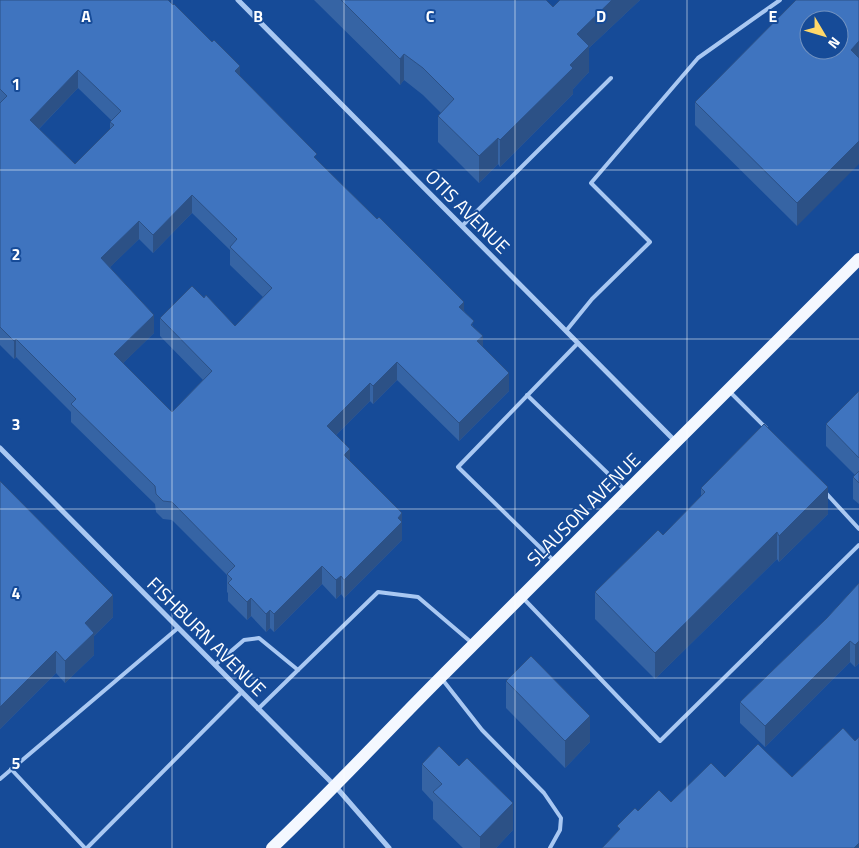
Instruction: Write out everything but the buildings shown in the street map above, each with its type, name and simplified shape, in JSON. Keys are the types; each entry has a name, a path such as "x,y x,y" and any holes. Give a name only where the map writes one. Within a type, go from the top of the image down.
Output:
{"main road":[{"name":"SLAUSON AVENUE","path":"272,848 336,788 440,678 677,443 859,258"}],"street":[{"name":"OTIS AVENUE","path":"238,0 677,443"},
{"name":"FISHBURN AVENUE","path":"0,448 336,788 389,848"}],"lane":[{"path":"566,331 592,299 650,242 591,183 698,58 780,0"},
{"path":"462,226 611,78"},
{"path":"556,563 458,467 578,343"},
{"path":"728,390 770,431"},
{"path":"527,395 626,492"},
{"path":"821,487 859,529"},
{"path":"522,596 660,741 859,545"},
{"path":"258,709 378,592 418,597 473,645"},
{"path":"0,780 178,628"},
{"path":"215,665 244,640 260,638 298,670"},
{"path":"440,678 482,730 544,794 561,818 560,830 550,848"},
{"path":"11,769 86,848 242,692"}]}
